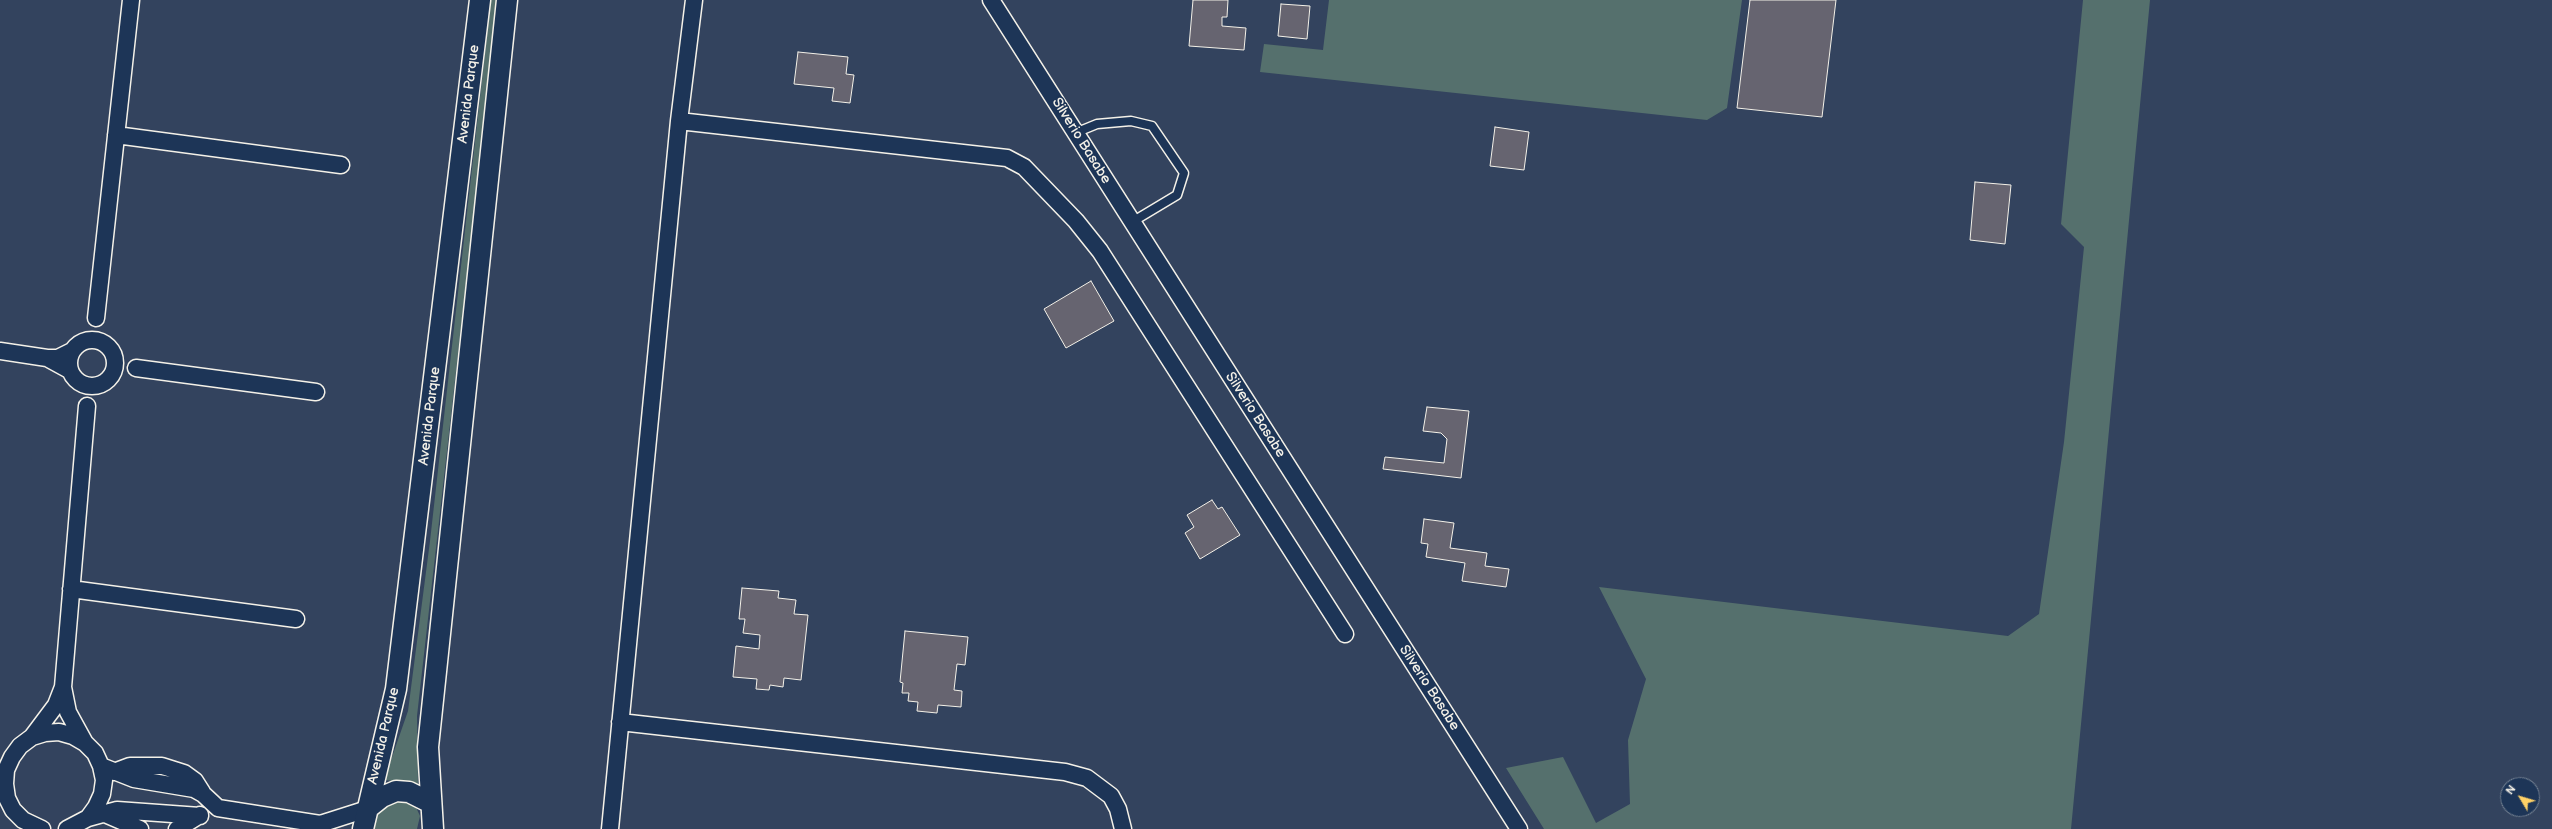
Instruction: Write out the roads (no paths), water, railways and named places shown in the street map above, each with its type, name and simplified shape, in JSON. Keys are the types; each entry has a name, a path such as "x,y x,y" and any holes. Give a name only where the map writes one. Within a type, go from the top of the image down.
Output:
{"street":[{"path":"86,406 91,396 107,379 114,368 110,350 99,336 96,318 131,0"},
{"name":"Avenida Parque","path":"363,829 396,689 480,0"},
{"name":"Avenida Parque","path":"433,829 428,747 507,0"},
{"path":"610,829 679,121 694,0"},
{"name":"Silverio Basabe","path":"991,0 1519,829"},
{"path":"679,121 1007,158 1024,167 1076,221 1100,251 1345,634"},
{"path":"116,135 341,165"},
{"path":"85,743 68,712 63,687 86,406 84,393 73,376 68,363 76,346 96,318"},
{"path":"0,352 58,358 76,346 94,339 136,368 316,392"},
{"path":"47,358 89,386 136,368"},
{"path":"71,589 296,619"},
{"path":"42,829 25,825 13,810 7,798 5,784 6,770 12,756 20,746 32,737 53,710 63,687"},
{"path":"620,722 1065,772 1087,778 1111,796 1118,809 1123,829"},
{"path":"32,737 45,733 59,732 73,736 85,743 108,769"},
{"path":"108,769 148,764 176,769 195,781 203,794 218,808 324,826 367,809 382,797 396,791 409,792 431,803"},
{"path":"76,825 96,807 102,794 104,780 108,769"},
{"path":"177,829 218,808"},
{"path":"76,825 104,813 117,810 200,816"},
{"path":"104,813 140,829"}],"lane":[{"path":"1075,133 1104,123 1131,121 1152,126 1184,173 1177,195 1132,222"}]}
